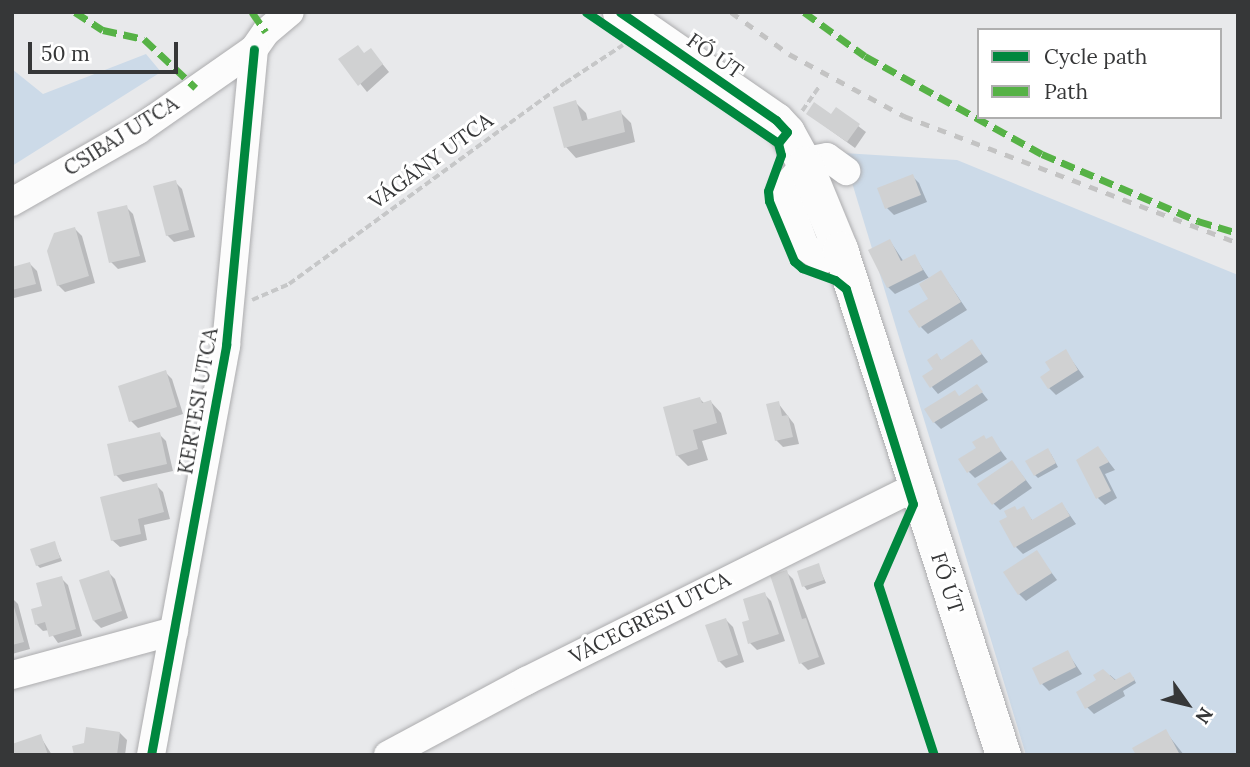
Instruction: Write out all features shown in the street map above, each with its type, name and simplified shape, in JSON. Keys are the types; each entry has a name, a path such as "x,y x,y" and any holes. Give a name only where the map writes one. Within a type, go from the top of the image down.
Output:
{"main road":[{"name":"FŐ ÚT","path":"622,29 776,120 787,132 805,164 840,250 1003,755"}],"street":[{"name":"CSIBAJ UTCA","path":"12,202 138,130 254,49 266,32 290,12"},
{"name":"KERTESI UTCA","path":"151,755 231,309 254,49"},
{"path":"805,164 827,157 846,171"},
{"name":"VÁCEGRESI UTCA","path":"388,755 551,668 915,487"},
{"path":"12,675 174,631"}],"path":[{"path":"622,29 639,48"}],"shaded area":[{"path":"146,54 161,72 12,166 12,69 43,94"},
{"path":"843,153 957,160 1238,275 1238,755 1026,755"}],"building":[{"path":"358,45 364,53 371,48 383,64 358,86 338,59"},
{"path":"576,100 582,121 621,110 625,132 564,148 553,107"},
{"path":"814,102 831,114 836,107 860,124 847,142 806,114"},
{"path":"913,174 921,195 885,209 877,188"},
{"path":"176,180 189,230 166,236 153,186"},
{"path":"127,205 140,256 109,263 97,212"},
{"path":"75,227 89,276 57,286 47,251 54,233"},
{"path":"890,239 901,261 915,254 923,270 887,288 868,250"},
{"path":"30,262 36,284 12,290 12,267"},
{"path":"941,270 961,302 919,328 908,311 928,299 919,284"},
{"path":"972,339 982,354 930,388 922,376 933,369 927,360 937,353 941,360"},
{"path":"1066,349 1078,370 1048,389 1040,377 1050,370 1045,362"},
{"path":"166,370 177,407 129,422 118,386"},
{"path":"977,384 983,392 933,423 924,409 955,390 959,396"},
{"path":"700,397 702,403 711,400 717,423 693,430 698,449 676,456 663,407"},
{"path":"779,401 782,416 788,415 793,437 775,441 766,404"},
{"path":"160,432 167,464 114,476 107,444"},
{"path":"984,435 986,439 992,436 1001,451 967,473 958,459 976,448 972,442"},
{"path":"1098,446 1109,462 1099,467 1111,491 1096,499 1076,460"},
{"path":"1048,448 1056,463 1034,476 1025,461"},
{"path":"1012,460 1026,480 992,505 977,484"},
{"path":"157,483 164,512 138,519 141,534 111,541 100,497"},
{"path":"1062,502 1070,516 1014,548 999,521 1007,517 1004,511 1015,506 1017,510 1024,506 1032,520"},
{"path":"55,541 60,558 36,566 30,549"},
{"path":"1037,550 1052,573 1018,595 1003,572"},
{"path":"819,563 824,580 802,587 797,571"},
{"path":"109,570 122,611 93,621 79,580"},
{"path":"787,570 802,619 806,618 819,657 799,664 770,575"},
{"path":"62,576 76,629 49,637 45,622 35,625 31,609 42,606 36,583"},
{"path":"765,592 779,634 748,644 742,622 749,620 743,599"},
{"path":"12,600 24,642 12,645"},
{"path":"726,618 738,655 718,662 705,625"},
{"path":"1068,650 1076,667 1040,685 1032,668"},
{"path":"1103,669 1115,680 1130,672 1135,680 1085,709 1076,692 1096,680 1093,675"},
{"path":"86,727 120,732 117,755 74,755 72,746 84,743"},
{"path":"1166,729 1180,755 1136,755 1132,748"},
{"path":"41,734 48,755 12,755 12,744"}],"railway":[{"path":"731,12 789,54 904,116 1238,243"}],"marked path":[{"path":"75,12 103,30 144,39 196,88"},
{"path":"252,12 266,32"},
{"path":"804,12 865,56 977,118"},
{"path":"979,119 1042,154 1198,221 1238,233"}],"cycle path":[{"path":"586,12 778,143 781,155 768,191 769,201 794,261 802,268 835,280 846,289 913,504 878,584 934,755"},
{"path":"620,12 776,120 787,132 778,143"},
{"path":"151,755 226,345 254,49"}]}
